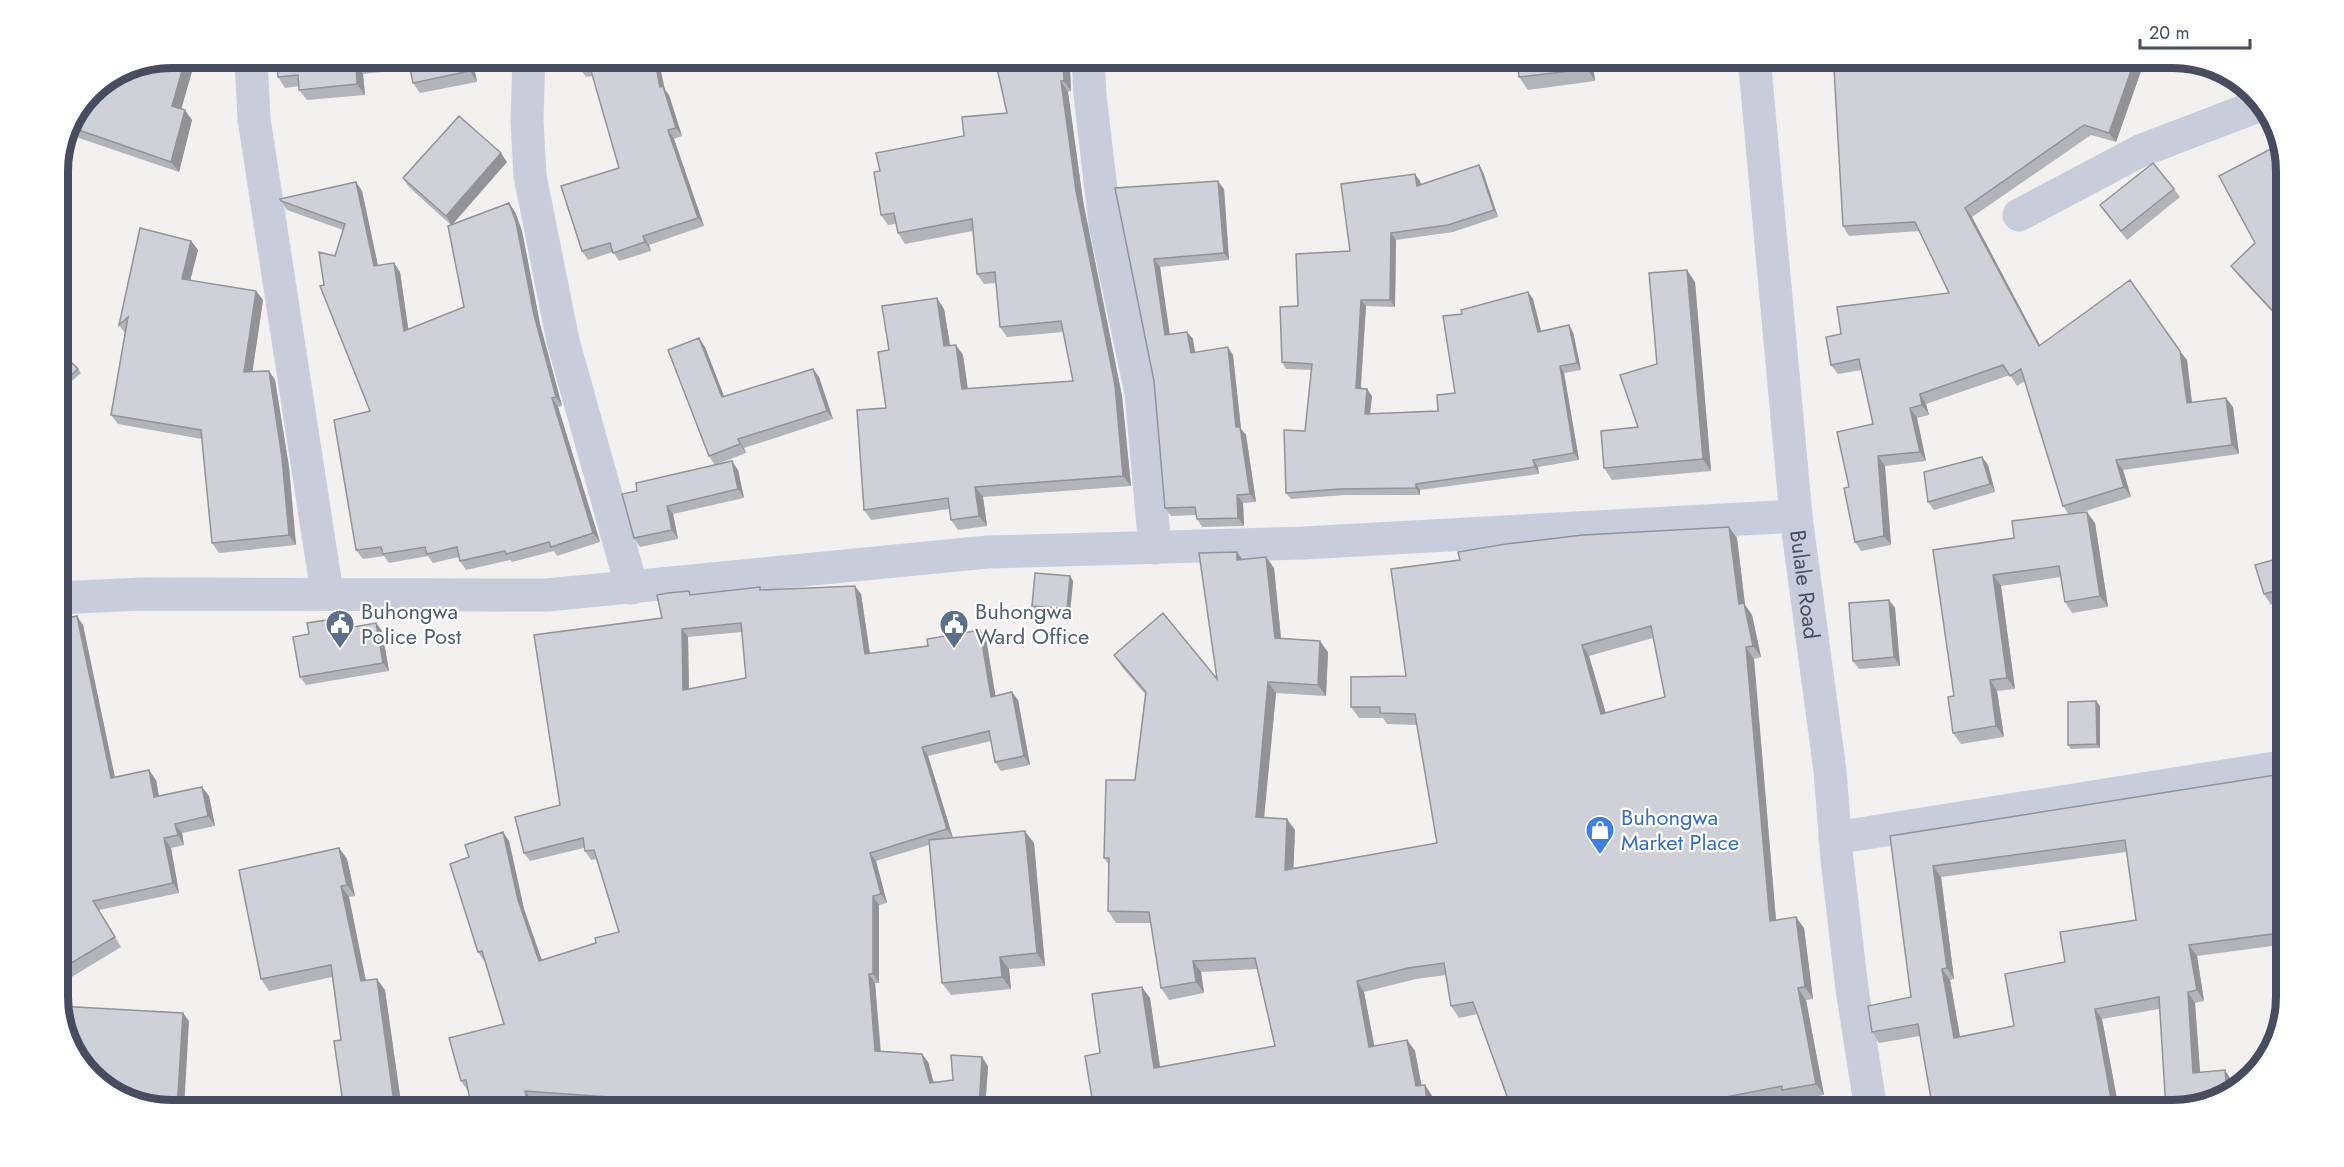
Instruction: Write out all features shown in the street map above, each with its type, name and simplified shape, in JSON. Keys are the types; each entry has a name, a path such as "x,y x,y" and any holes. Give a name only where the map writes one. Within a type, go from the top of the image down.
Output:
{"street":[{"path":"252,68 254,119 327,593"},
{"path":"529,68 527,120 530,176 564,341 632,588"},
{"path":"1089,68 1105,224 1141,393 1155,548"},
{"name":"Bulale Road","path":"1755,68 1796,516 1819,676 1852,989 1869,1100"},
{"path":"2019,215 2140,151 2255,108"},
{"path":"68,597 142,594 327,593 547,595 988,552 1303,543 1796,516"},
{"path":"1835,838 2276,768"}],"building":[{"path":"183,68 172,106 185,110 171,162 76,129 85,113 113,85 131,75 151,69"},
{"path":"277,68 356,68 357,84 299,90 298,75 278,77"},
{"path":"410,68 469,68 470,71 413,83"},
{"path":"590,68 656,68 660,87 663,86 676,128 668,130 698,218 643,236 645,242 613,253 610,243 582,251 561,186 619,168"},
{"path":"997,68 1063,68 1064,81 1061,81 1076,191 1115,385 1123,476 975,487 979,516 951,520 948,498 864,510 857,410 886,408 878,352 889,350 882,306 937,298 944,346 956,345 962,389 1073,381 1061,321 1000,327 995,272 977,274 972,219 898,233 894,213 881,215 874,172 880,171 876,153 964,136 962,117 1007,113"},
{"path":"1518,68 1587,69 1519,77"},
{"path":"2132,68 2109,133 2084,125 1965,208 2039,346 2130,280 2180,351 2187,403 2226,398 2232,445 2116,460 2124,487 2063,506 2021,369 2010,376 2003,365 1920,394 1922,405 1910,408 1920,452 1878,456 1884,536 1855,542 1844,488 1849,487 1837,432 1873,424 1859,359 1831,365 1826,337 1841,334 1837,307 1949,293 1915,222 1843,226 1834,69"},
{"path":"459,116 501,153 446,216 403,178"},
{"path":"2274,147 2276,164 2276,314 2231,266 2255,243 2219,176"},
{"path":"2153,163 2174,189 2121,231 2100,205"},
{"path":"1479,165 1494,210 1448,225 1391,233 1390,300 1361,300 1356,388 1367,389 1365,414 1438,411 1437,395 1455,393 1443,316 1462,314 1461,310 1528,292 1538,332 1569,325 1577,363 1560,366 1574,453 1533,460 1535,467 1416,484 1416,488 1340,489 1286,493 1284,430 1305,431 1312,364 1282,362 1280,307 1298,306 1296,254 1350,251 1341,184 1415,174 1417,186"},
{"path":"1218,181 1224,253 1154,259 1165,335 1187,332 1191,353 1228,347 1236,427 1240,427 1250,494 1237,495 1238,518 1197,519 1195,507 1165,508 1154,381 1115,188"},
{"path":"356,182 374,266 394,263 404,331 464,307 448,226 509,203 516,222 534,315 556,397 552,398 593,533 551,547 549,542 506,554 505,551 460,561 457,547 427,554 425,547 383,554 381,547 356,550 334,420 370,411 320,286 324,285 319,252 335,256 345,224 280,199"},
{"path":"140,228 191,241 182,279 256,291 244,372 269,371 282,458 289,535 212,543 201,430 111,415 128,317 119,325"},
{"path":"1687,270 1703,459 1604,468 1601,431 1638,427 1620,375 1657,364 1649,273"},
{"path":"699,338 722,397 813,369 827,411 738,439 740,444 709,456 668,350"},
{"path":"68,359 78,369 68,378"},
{"path":"1982,457 1990,484 1928,502 1924,472"},
{"path":"732,461 738,489 667,506 672,530 634,538 622,494 637,491 636,483"},
{"path":"2087,512 2100,596 2065,602 2059,566 1993,575 2007,678 1990,680 1996,726 1953,733 1948,697 1954,696 1933,550 2014,538 2012,521"},
{"path":"1729,527 1739,604 1744,603 1753,646 1746,647 1770,921 1796,917 1805,987 1798,988 1816,1084 1782,1090 1782,1086 1710,1100 1508,1100 1473,1002 1451,1006 1444,963 1408,968 1357,981 1369,1047 1407,1040 1416,1086 1425,1085 1427,1100 1092,1100 1085,1056 1100,1053 1092,994 1142,987 1154,1068 1275,1046 1255,958 1193,961 1196,982 1161,988 1149,912 1108,911 1109,858 1104,858 1106,780 1135,780 1146,692 1114,655 1163,613 1217,679 1199,553 1237,552 1237,560 1266,557 1275,638 1320,641 1318,685 1268,682 1256,817 1287,819 1285,870 1437,843 1415,714 1380,713 1380,707 1351,707 1351,677 1406,676 1391,569 1460,560 1458,552 1583,535","holes":["1651,626 1665,697 1601,714 1582,645"]},
{"path":"2276,559 2276,590 2264,594 2255,565"},
{"path":"1035,573 1070,576 1067,609 1032,606"},
{"path":"855,586 865,654 928,646 927,639 980,630 991,697 1012,692 1024,756 995,762 989,731 922,747 947,829 870,853 881,894 873,896 873,974 869,974 875,1051 922,1054 930,1083 953,1080 951,1055 982,1057 980,1100 623,1100 623,1098 525,1091 527,1100 470,1100 466,1080 461,1081 449,1038 504,1024 482,951 478,952 450,864 469,857 465,845 503,832 518,900 539,961 596,943 595,938 619,932 594,850 585,851 583,838 524,853 515,817 560,805 534,635 662,618 657,595 689,591 690,595 760,587 760,590","holes":["741,623 746,678 683,690 682,629"]},
{"path":"1889,600 1894,657 1853,661 1849,603"},
{"path":"77,616 111,778 149,770 154,797 202,787 208,816 175,824 178,835 164,838 173,883 93,901 115,937 68,965 68,618"},
{"path":"340,618 342,629 376,623 383,663 300,677 293,637 309,634 307,623"},
{"path":"2096,701 2097,744 2068,745 2068,702"},
{"path":"2276,775 2276,933 2189,945 2197,990 2188,992 2193,1073 2225,1070 2226,1085 2200,1096 2165,1100 2159,997 2095,1009 2111,1100 1931,1100 1918,1024 1872,1032 1868,1006 1911,997 1890,836","holes":["2125,840 2136,920 2060,932 2065,962 2005,974 2014,1026 1954,1038 1942,969 1947,968 1933,866"]},
{"path":"1025,831 1037,953 1000,957 1002,977 942,983 929,840"},
{"path":"339,848 347,885 341,886 361,981 377,979 394,1100 343,1100 334,1041 341,1040 331,965 261,979 239,870"},
{"path":"68,1007 183,1013 178,1100 171,1100 144,1096 125,1089 103,1074 85,1054 78,1042"}],"place":[{"name":"Buhongwa Police Post","path":"340,650"},
{"name":"Buhongwa Ward Office","path":"954,650"},
{"name":"Buhongwa Market Place","path":"1600,856"}]}
